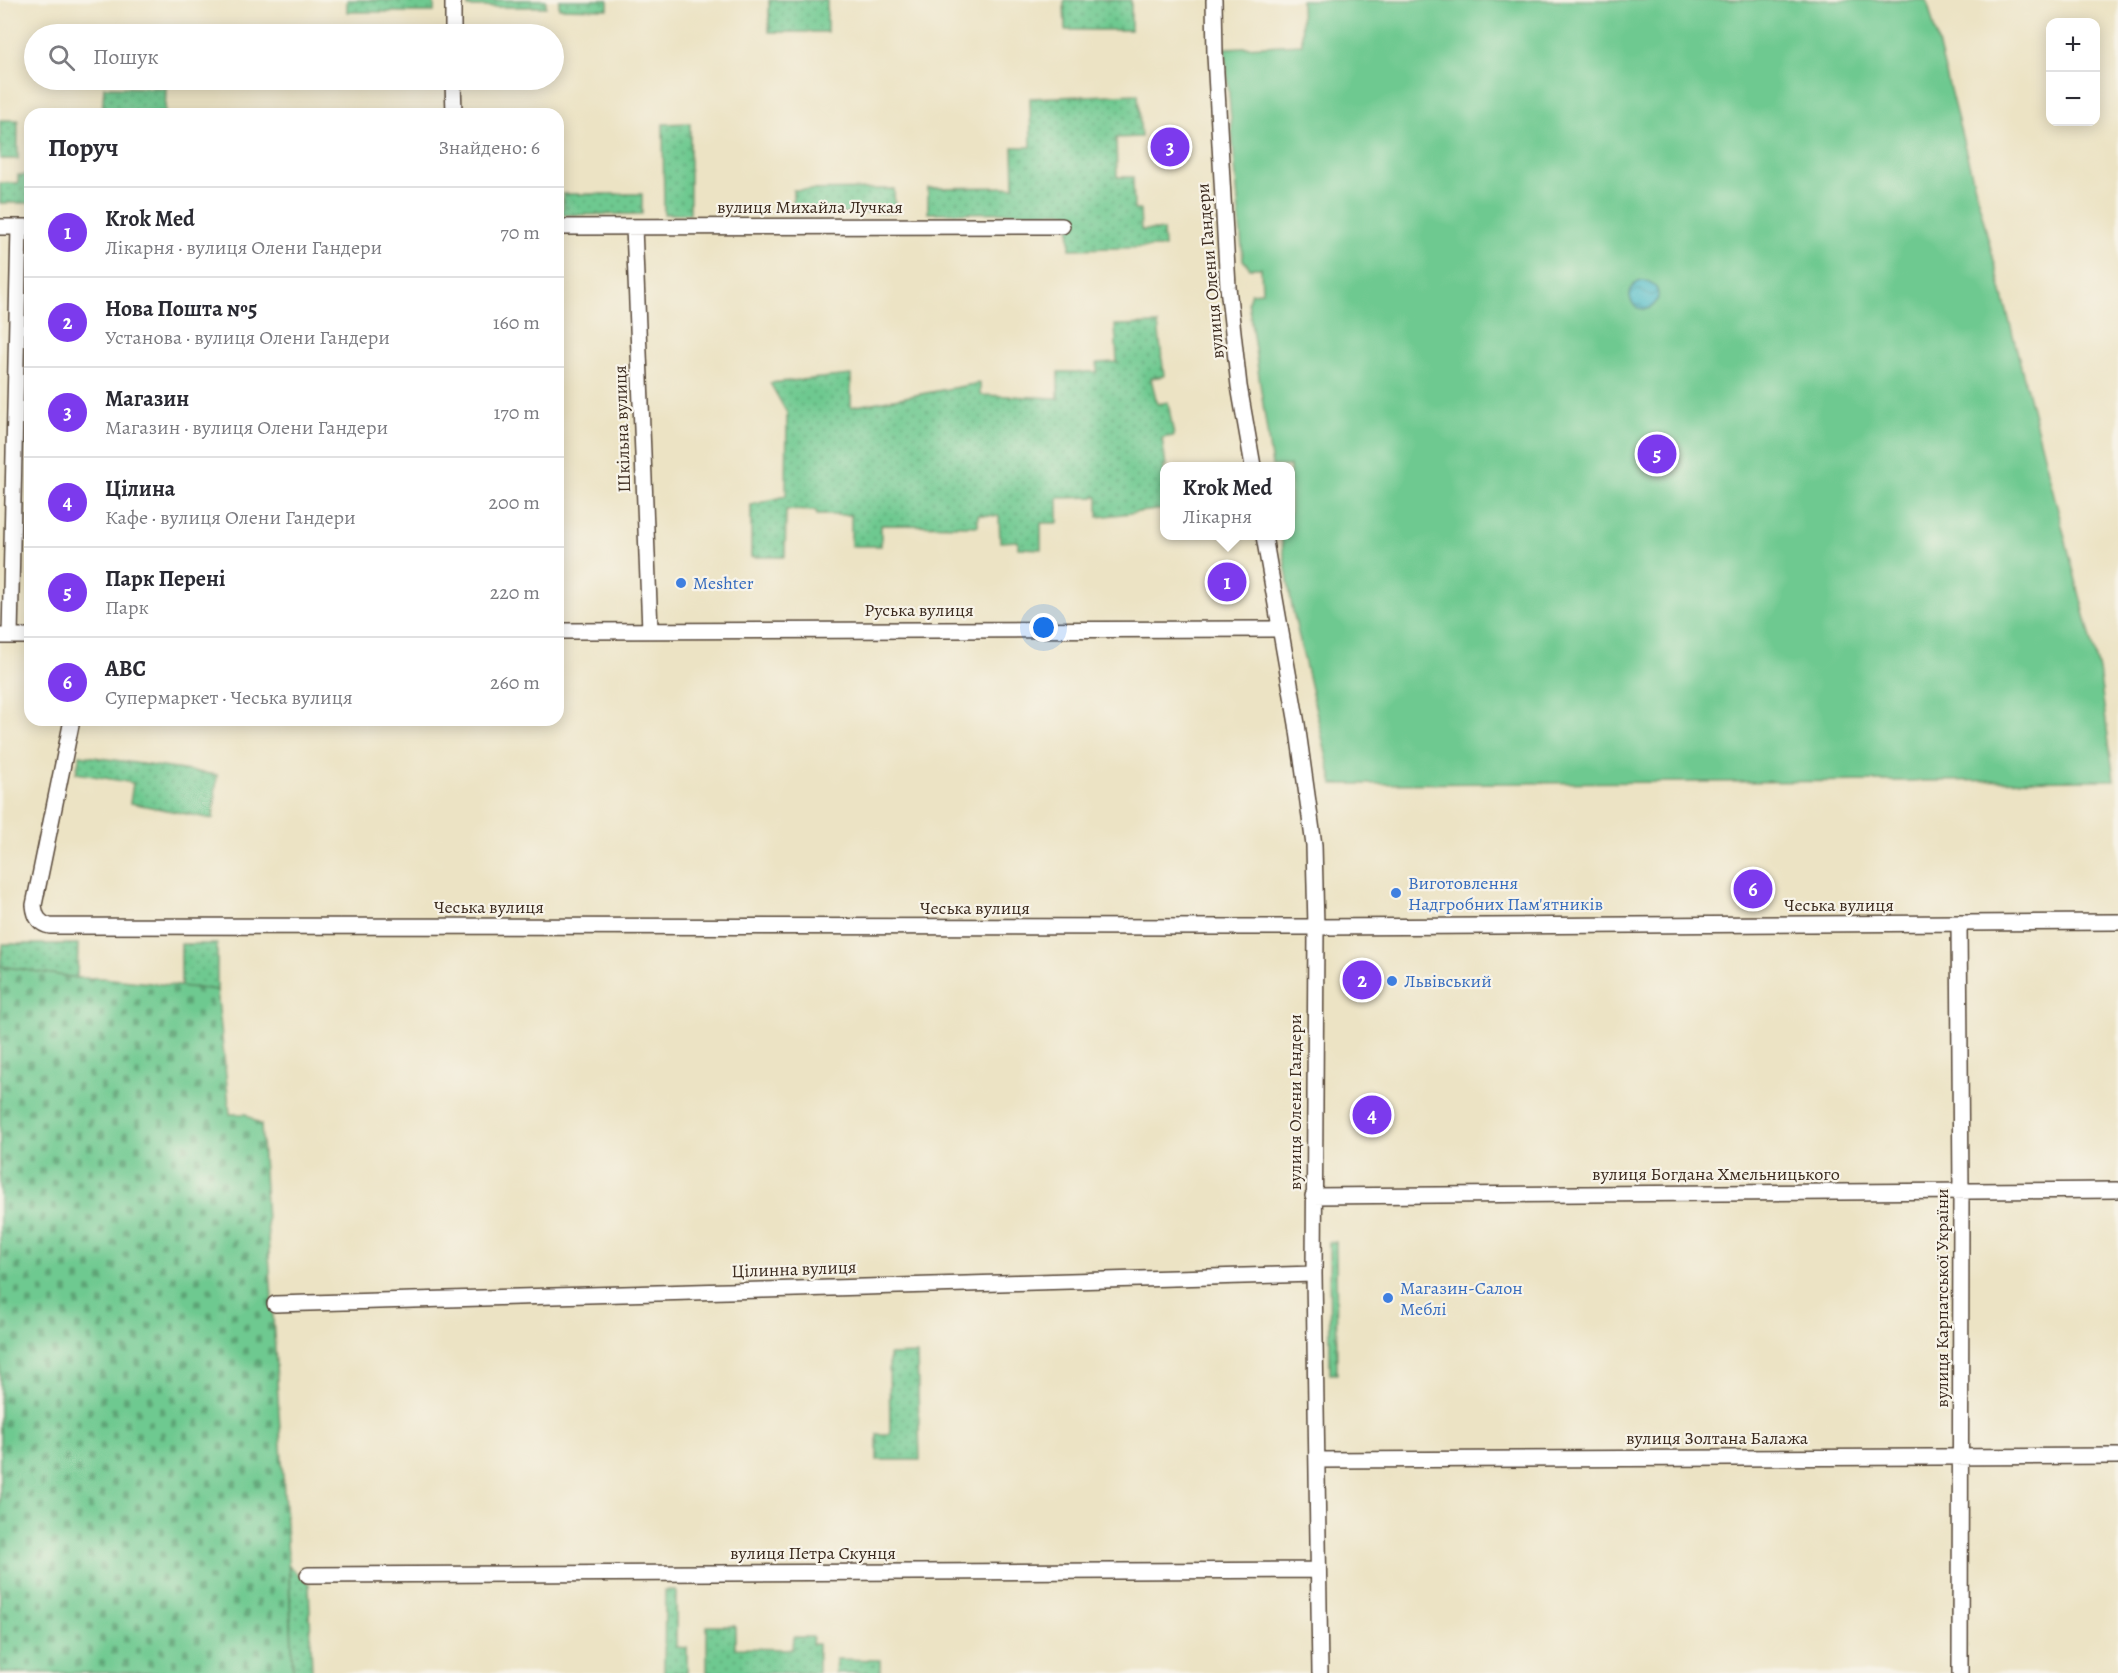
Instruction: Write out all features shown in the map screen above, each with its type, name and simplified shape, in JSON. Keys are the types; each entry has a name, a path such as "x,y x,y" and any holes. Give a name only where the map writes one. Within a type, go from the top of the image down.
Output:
{"street":[{"path":"453,0 453,24"},
{"name":"вулиця Олени Гандери","path":"1214,0 1229,303 1239,386 1252,462"},
{"path":"453,90 454,108"},
{"name":"Шкільна вулиця","path":"634,226 650,630"},
{"name":"вулиця Михайла Лучкая","path":"564,227 1062,226"},
{"path":"0,227 24,227 5,636 24,636"},
{"name":"вулиця Олени Гандери","path":"1265,540 1313,828 1316,927 1313,1196 1320,1673"},
{"name":"Руська вулиця","path":"564,631 1280,629"},
{"name":"Чеська вулиця","path":"71,726 34,905 39,921 50,926 1316,927 2118,922"},
{"name":"вулиця Карпатської України","path":"1959,924 1960,1673"},
{"name":"вулиця Богдана Хмельницького","path":"1313,1196 2118,1190"},
{"name":"Цілинна вулиця","path":"275,1304 1314,1274"},
{"name":"вулиця Золтана Балажа","path":"1317,1460 2118,1456"},
{"name":"вулиця Петра Скунця","path":"308,1575 1318,1570"}],"green space":[{"path":"347,0 434,0 434,12 347,12"},
{"path":"468,0 546,0 546,7 468,7"},
{"path":"559,0 608,0 608,9 559,8"},
{"path":"769,0 827,0 827,32 769,32"},
{"path":"1064,0 1131,0 1131,30 1065,30"},
{"path":"1301,0 1927,0 2099,670 2114,780 1333,784 1292,607 1282,540 1295,540 1295,462 1271,462 1248,301 1251,293 1262,292 1261,268 1250,268 1243,260 1225,48 1302,44"},
{"path":"104,90 166,90 165,108 102,108"},
{"path":"1138,94 1141,137 1116,138 1117,177 1133,177 1134,210 1140,210 1141,230 1163,230 1164,247 1070,249 1069,212 928,213 928,188 1014,187 1013,147 1031,147 1030,98"},
{"path":"0,120 18,120 18,159 0,159"},
{"path":"690,123 690,214 664,214 663,124"},
{"path":"18,175 24,175 24,203 0,203 0,183 18,183"},
{"path":"894,189 895,213 793,213 793,190"},
{"path":"564,194 642,194 642,214 564,215"},
{"path":"1158,324 1164,376 1151,378 1157,404 1168,402 1174,436 1162,438 1165,462 1160,462 1160,509 1098,517 1098,497 1058,498 1058,523 1041,523 1041,549 1018,548 1018,541 1000,542 999,516 978,515 978,526 881,525 881,546 851,546 851,515 817,515 816,511 786,510 785,557 751,557 751,505 786,496 787,413 770,383 851,375 851,407 980,383 980,395 1058,398 1058,372 1097,372 1097,363 1117,362 1115,325"},
{"path":"80,755 217,775 213,819 130,803 133,783 76,773"},
{"path":"3,944 78,944 77,978 0,966"},
{"path":"181,944 217,944 217,990 181,987"},
{"path":"0,966 77,978 102,978 217,990 230,1114 246,1114 261,1125 293,1673 0,1673"},
{"path":"1329,1242 1336,1242 1337,1374 1330,1374"},
{"path":"917,1354 920,1460 877,1460 877,1434 890,1434 889,1355"},
{"path":"289,1566 309,1584 312,1673 293,1673"},
{"path":"665,1590 676,1590 676,1647 687,1648 687,1673 664,1673"},
{"path":"707,1626 735,1626 735,1648 792,1649 793,1637 813,1637 812,1644 818,1644 818,1673 707,1673"},
{"path":"836,1659 880,1660 880,1673 835,1673"}],"water":[{"path":"1644,281 1654,285 1658,295 1654,305 1644,309 1634,305 1630,295 1634,285"}],"place":[{"name":"Магазин","path":"1170,147"},
{"name":"Парк Перені","path":"1657,454"},
{"name":"Krok Med","path":"1227,582"},
{"name":"Meshter","path":"681,583"},
{"name":"ABC","path":"1753,889"},
{"name":"Виготовлення Надгробних Пам'ятників","path":"1396,893"},
{"name":"Нова Пошта №5","path":"1362,980"},
{"name":"Львівський","path":"1392,981"},
{"name":"Цілина","path":"1372,1115"},
{"name":"Магазин-Салон Меблі","path":"1388,1298"}]}
